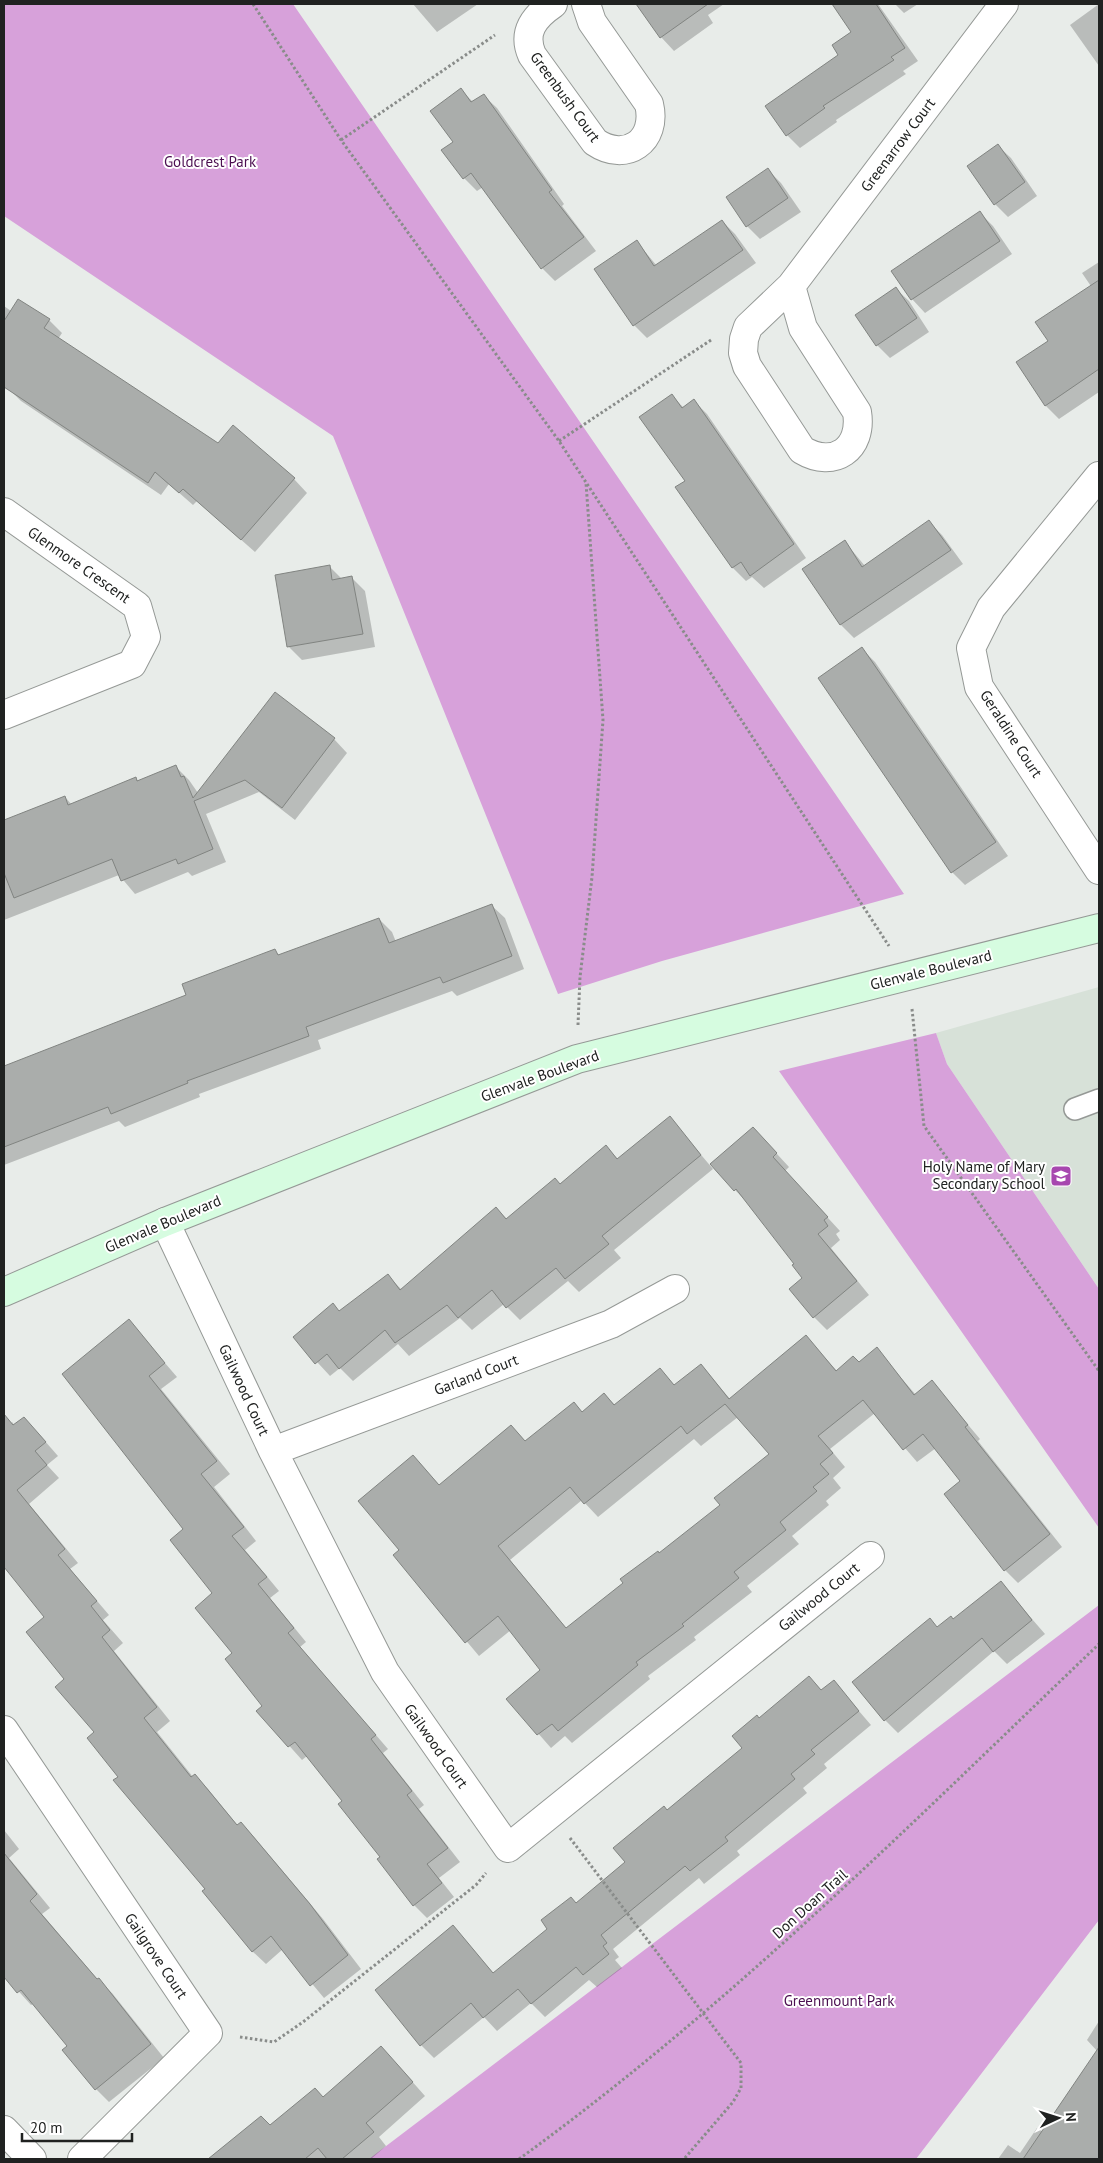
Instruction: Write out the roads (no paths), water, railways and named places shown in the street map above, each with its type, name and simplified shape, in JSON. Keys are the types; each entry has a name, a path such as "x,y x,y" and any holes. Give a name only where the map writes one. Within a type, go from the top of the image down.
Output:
{"street":[{"name":"Greenbush Court","path":"545,10 530,25 528,46 539,67 595,142 610,150 627,150 637,145 645,137 650,127 652,115 649,104 592,22 586,4"},
{"name":"Greenarrow Court","path":"791,286 803,328 856,412 858,423 857,434 852,444 844,452 822,458 811,456 802,450 747,366 743,353 748,327 791,286 1004,4"},
{"name":"Geraldine Court","path":"1099,476 991,608 970,648 979,687 1099,870"},
{"name":"Glenmore Crescent","path":"4,512 137,606 146,637 132,664 4,715"},
{"name":"Glenvale Boulevard","path":"4,1292 165,1222 578,1059 1099,928"},
{"name":"Gailwood Court","path":"165,1222 272,1451 385,1672 508,1848 870,1556"},
{"name":"Garland Court","path":"272,1451 611,1324 675,1289"},
{"name":"Gailgrove Court","path":"4,1730 208,2033 82,2159"},
{"path":"4,2130 32,2159"}],"lane":[{"path":"1075,1110 1099,1100"}],"place":[{"name":"Holy Name of Mary Secondary School","path":"1061,1176"}],"park label":[{"name":"Goldcrest Park","path":"210,162"},
{"name":"Greenmount Park","path":"839,2001"}]}
